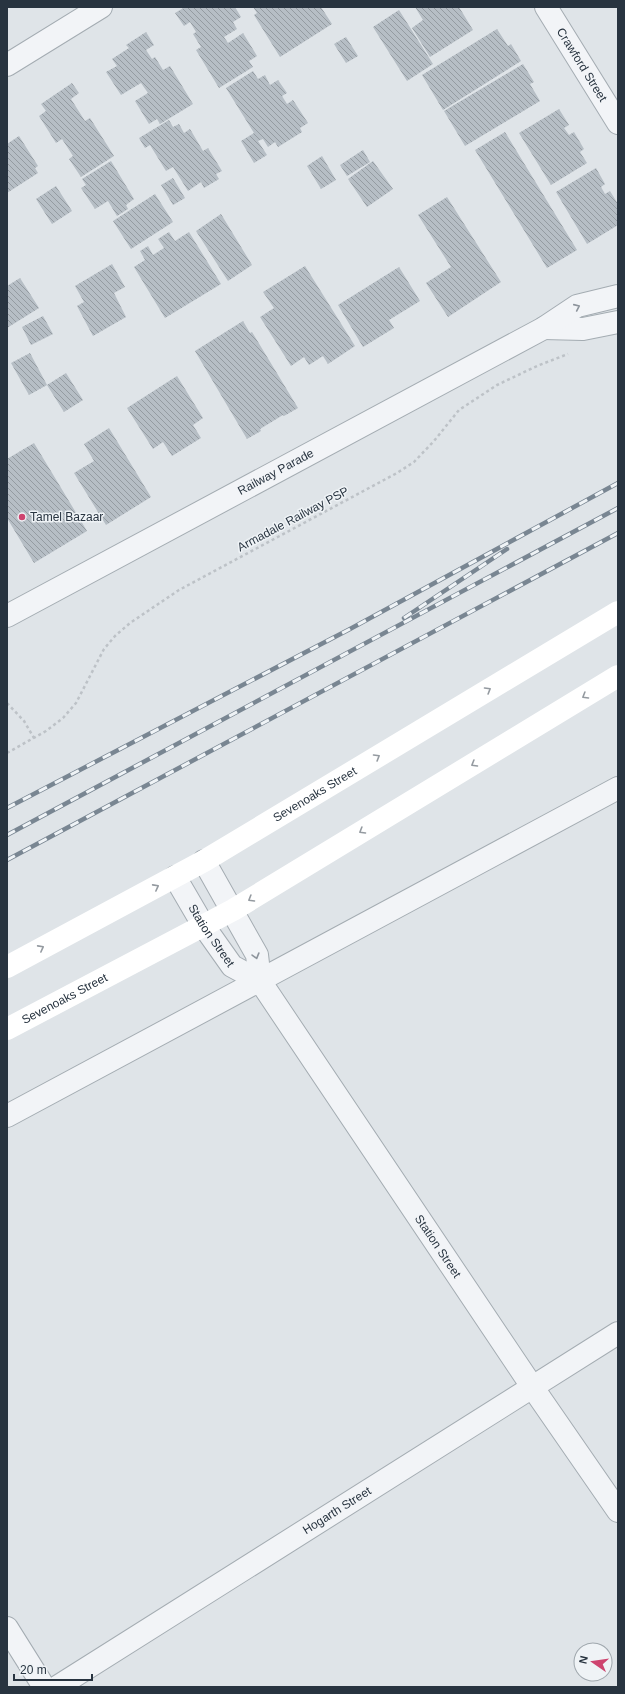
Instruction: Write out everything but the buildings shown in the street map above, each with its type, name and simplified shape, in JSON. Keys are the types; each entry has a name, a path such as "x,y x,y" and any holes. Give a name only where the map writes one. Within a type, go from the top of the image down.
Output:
{"main road":[{"name":"Sevenoaks Street","path":"7,967 204,861 618,612"},
{"name":"Sevenoaks Street","path":"7,1029 233,910 618,676"}],"street":[{"path":"7,65 101,7"},
{"name":"Crawford Street","path":"546,7 618,123"},
{"name":"Railway Parade","path":"7,616 544,328 577,306 618,296"},
{"name":"Railway Parade","path":"544,328 583,329 618,322"},
{"path":"7,1116 260,982 618,788"},
{"name":"Station Street","path":"204,861 257,955 260,982"},
{"name":"Station Street","path":"175,877 203,925 232,966 260,982 533,1388 618,1511"},
{"name":"Hogarth Street","path":"56,1687 533,1388 618,1333"},
{"path":"7,1628 44,1687"}],"path":[{"name":"Armadale Railway PSP","path":"7,753 46,732 63,718 76,703 104,649 115,636 130,623 179,590 397,473 414,462 434,441 459,410 497,385 537,366 570,354"},
{"path":"7,703 24,721 34,738"}],"railway":[{"path":"7,808 350,629 618,483"},
{"path":"7,835 618,508"},
{"path":"7,860 618,533"},
{"path":"404,618 507,549"}],"place":[{"name":"Tamel Bazaar","path":"22,517"}]}
